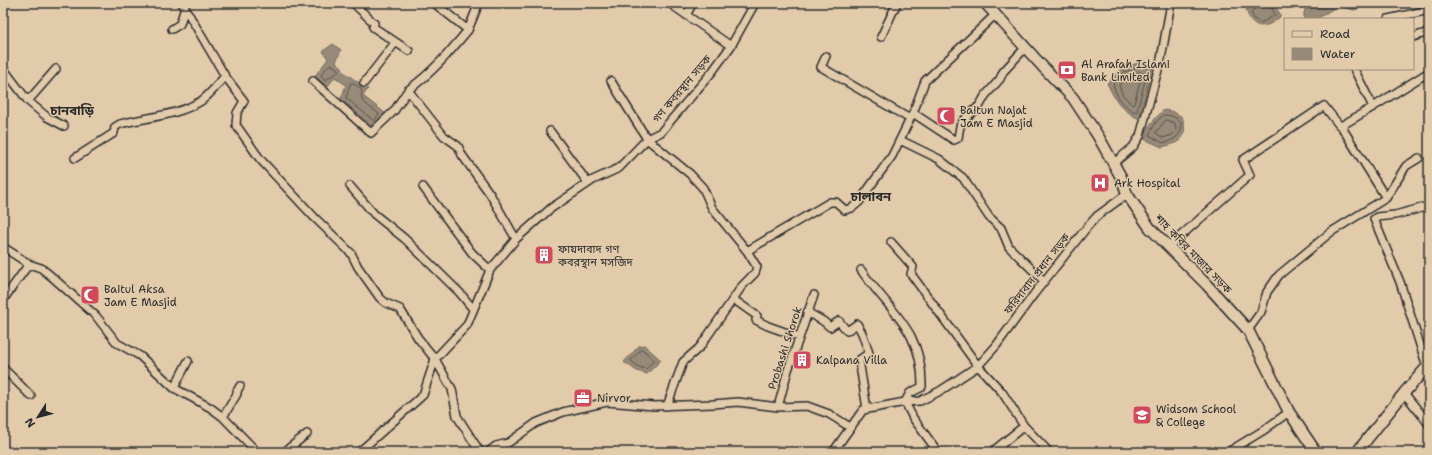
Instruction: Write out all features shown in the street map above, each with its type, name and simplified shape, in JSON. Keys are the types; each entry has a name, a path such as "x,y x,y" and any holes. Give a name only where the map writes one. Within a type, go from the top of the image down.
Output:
{"main road":[{"name":"শাহ কবির মাজার সড়ক","path":"985,3 1025,48 1073,98 1088,118 1113,164 1127,194 1150,228 1207,285 1248,330 1289,412 1316,452"},
{"path":"1357,452 1404,392 1428,368"}],"street":[{"path":"353,3 374,23 373,27 395,43 410,51"},
{"path":"434,3 468,30"},
{"path":"313,81 371,133 394,111 408,90 426,76 448,54 468,30 479,3"},
{"path":"669,3 731,46"},
{"path":"686,15 693,3"},
{"name":"গণ কবরস্থান সড়ক","path":"359,452 423,395 435,359 467,325 490,270 516,239 550,209 588,183 619,168 647,139 661,132 712,72 731,46 755,3"},
{"path":"881,37 897,3"},
{"path":"1113,164 1133,147 1140,136 1162,59 1171,3"},
{"path":"172,29 180,24 183,5"},
{"path":"183,5 225,76 244,102 237,113 236,125 260,159 314,217 352,254 358,267 380,298 386,303 400,309 418,338 435,359 452,389 457,416 480,452"},
{"path":"1393,18 1429,10"},
{"path":"747,251 830,202 836,202 845,210 852,208 882,172 912,116 925,81 996,14"},
{"path":"1414,37 1429,32"},
{"path":"364,83 395,43"},
{"path":"826,56 821,68 954,140 958,138 960,126 964,120 980,105 985,96 1000,79 1003,72 1025,48"},
{"path":"3,68 28,101 47,117 64,126"},
{"path":"28,101 56,69"},
{"path":"1354,70 1373,107"},
{"path":"1386,198 1341,126 1429,72"},
{"path":"75,158 114,133 115,128 120,124 180,111 202,100 225,76"},
{"path":"611,81 647,139 690,174 703,188 712,208 753,259 757,270 733,299 700,347 683,362 667,406"},
{"path":"408,90 444,136 458,146 468,165 490,194 516,239"},
{"path":"1168,247 1250,175 1243,160 1324,106 1339,125"},
{"path":"550,131 588,183"},
{"path":"900,140 939,159 963,178 974,192 983,208 1001,228 1009,247 1044,280"},
{"path":"1248,330 1261,312 1267,292 1279,276 1331,232 1386,198 1406,166 1419,158"},
{"path":"350,186 374,214 405,239 460,293 473,309"},
{"path":"423,187 472,253 490,270"},
{"name":"ফরিদাবাদ প্রধান সড়ক","path":"867,409 905,402 920,401 940,391 978,366 996,346 1044,280 1088,226 1097,216 1127,194"},
{"path":"1428,368 1400,282 1374,219 1376,216 1395,215 1429,206"},
{"path":"891,242 913,267 911,274 978,366 1002,392 1024,426 1049,452"},
{"path":"3,247 29,264 41,268 51,276 96,316 116,343 140,356 174,388 211,408 223,417 257,452"},
{"path":"3,300 29,264"},
{"path":"861,270 907,327 918,353 922,375 922,387 910,393 905,402 913,418 938,452"},
{"name":"Probashi Shorok","path":"778,408 798,337 814,295"},
{"path":"733,299 757,316 756,320 798,337"},
{"path":"807,312 823,321 830,327 839,321 847,331 857,324 869,353 859,360 867,409 863,410 833,452"},
{"path":"174,388 188,361"},
{"path":"3,368 31,396"},
{"path":"223,417 237,394 240,386"},
{"path":"1404,392 1429,424"},
{"path":"488,452 496,446 508,443 536,423 579,408 607,402 667,406 738,402 778,408 807,406 829,414 850,427"},
{"path":"1228,452 1264,430 1289,412"},
{"path":"992,452 1024,426"},
{"path":"284,452 307,434"}],"water":[{"path":"1256,3 1273,3 1280,14 1280,17 1265,26 1256,25 1252,22 1246,10"},
{"path":"1307,3 1392,3 1382,7 1370,5 1354,10 1337,6 1319,18 1304,18"},
{"path":"333,44 341,50 336,62 343,68 342,71 368,89 363,96 386,114 373,127 341,99 346,85 335,77 327,87 314,77 328,59 323,51"},
{"path":"1143,61 1153,65 1139,119 1123,108 1113,95 1107,83 1122,69"},
{"path":"1164,110 1174,112 1182,117 1184,134 1179,141 1162,147 1144,139 1151,123"},
{"path":"644,345 661,360 647,374 637,371 624,362 639,346"}],"place":[{"name":"Al Arafah Islami Bank Limited","path":"1067,70"},
{"name":"Baitun Najat Jam E Masjid","path":"946,116"},
{"name":"Ark Hospital","path":"1100,183"},
{"name":"ফায়দাবাদ গণ কবরস্থান মসজিদ","path":"544,255"},
{"name":"Baitul Aksa Jam E Masjid","path":"90,295"},
{"name":"Kalpana Villa","path":"802,360"},
{"name":"Nirvor","path":"583,398"},
{"name":"Widsom School & College","path":"1142,415"}],"district":[{"name":"চানবাড়ি","path":"72,110"},
{"name":"চালাবন","path":"871,196"}]}
